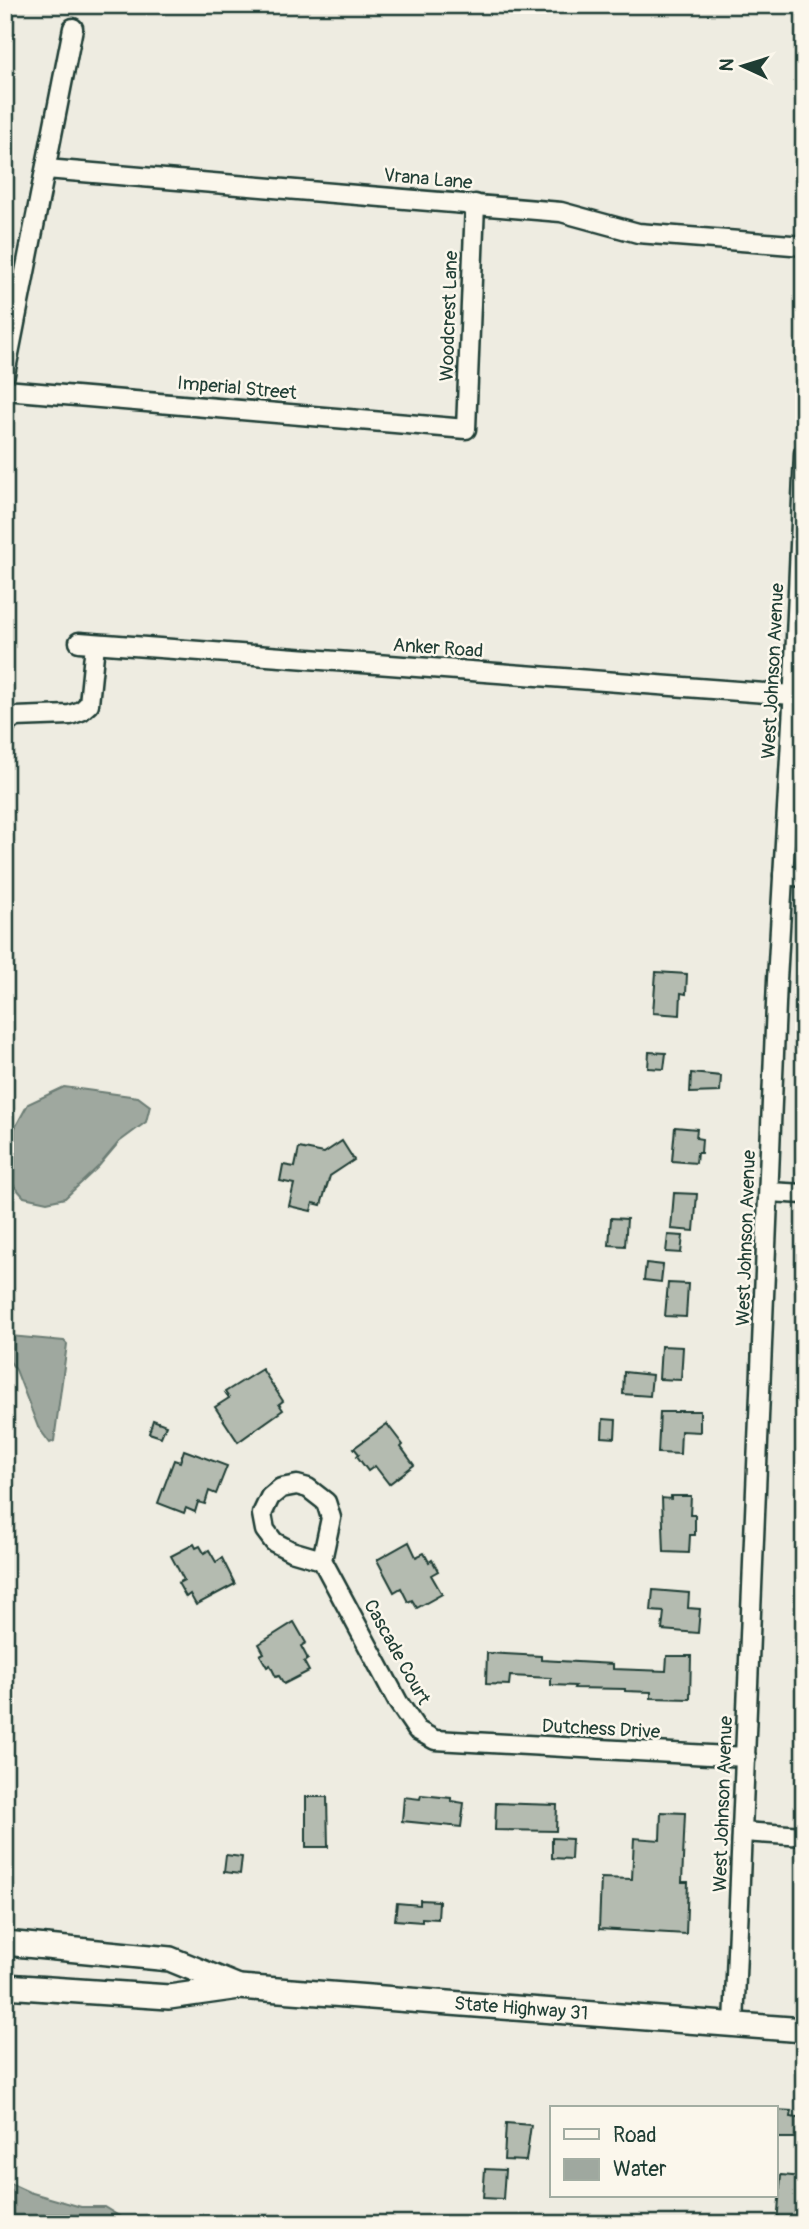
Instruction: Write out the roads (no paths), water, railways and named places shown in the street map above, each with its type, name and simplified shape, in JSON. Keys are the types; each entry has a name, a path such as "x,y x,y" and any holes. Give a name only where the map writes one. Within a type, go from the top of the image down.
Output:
{"main road":[{"name":"State Highway 31","path":"5,1943 170,1959 239,1987"},
{"name":"State Highway 31","path":"5,1986 169,1997 239,1987 804,2030"}],"street":[{"path":"5,374 73,28"},
{"name":"Vrana Lane","path":"46,169 561,212 638,233 804,246"},
{"name":"Woodcrest Lane","path":"466,429 475,204"},
{"name":"Imperial Street","path":"5,390 466,429"},
{"name":"West Johnson Avenue","path":"734,2025 783,875 804,453"},
{"name":"Anker Road","path":"5,724 15,717 70,715 89,704 87,643 793,695"},
{"path":"783,875 804,877"},
{"path":"769,1192 804,1194"},
{"path":"297,1485 308,1488 326,1502 331,1518 322,1560 291,1551 274,1542 265,1530 262,1514 270,1497 281,1488 297,1485"},
{"name":"Cascade Court","path":"322,1560 398,1702 417,1730 435,1740 453,1743"},
{"name":"Dutchess Drive","path":"453,1743 746,1757"},
{"path":"743,1832 804,1836"}],"water":[{"path":"64,1087 138,1097 150,1106 146,1122 119,1142 98,1167 65,1198 47,1202 24,1197 7,1178 6,1144 28,1104"},
{"path":"10,1336 64,1341 67,1344 54,1441 50,1443 38,1427 16,1370 5,1355 5,1338"},
{"path":"5,2181 29,2192 81,2207 104,2207 132,2224 5,2224"}]}
